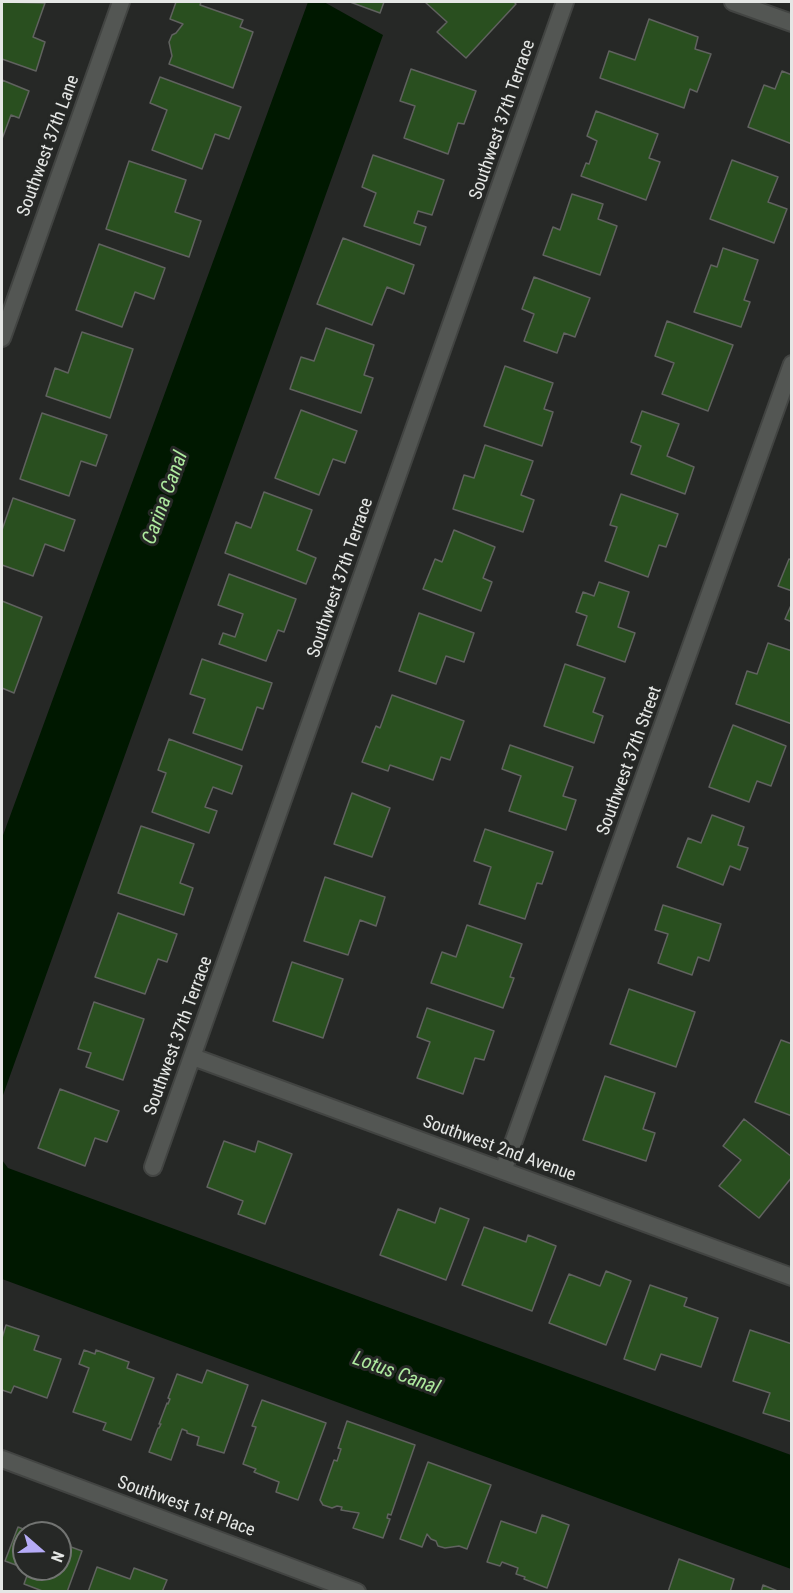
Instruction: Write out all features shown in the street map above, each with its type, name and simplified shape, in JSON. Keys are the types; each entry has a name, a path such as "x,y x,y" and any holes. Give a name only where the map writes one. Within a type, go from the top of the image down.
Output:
{"street":[{"name":"Southwest 37th Lane","path":"2,338 121,2"},
{"name":"Southwest 37th Terrace","path":"153,1167 565,2"},
{"path":"733,2 792,23"},
{"name":"Southwest 37th Street","path":"503,1171 792,364"},
{"name":"Southwest 2nd Avenue","path":"193,1057 792,1276"},
{"name":"Southwest 1st Place","path":"2,1460 316,1585 357,1592"}],"water":[{"name":"Carina Canal","path":"308,2 324,2 383,35 2,1098 2,838"},
{"name":"Lotus Canal","path":"2,1160 8,1168 791,1455 791,1569 2,1279"}],"building":[{"path":"2,2 45,3 33,37 45,42 36,71 2,59"},
{"path":"176,2 201,2 200,5 243,20 240,27 253,32 233,88 169,64 172,56 169,42 172,35 183,24 170,19"},
{"path":"350,2 384,2 380,13"},
{"path":"425,2 514,2 516,4 466,58 437,32 447,22"},
{"path":"649,19 698,37 695,49 711,54 697,92 690,89 684,108 600,78 609,51 635,60"},
{"path":"411,69 476,91 464,124 458,123 448,154 404,138 415,106 400,101"},
{"path":"782,71 792,75 792,144 748,127 764,85 775,89"},
{"path":"160,77 241,107 229,139 215,134 202,169 152,150 167,110 150,103"},
{"path":"2,80 29,91 19,118 11,115 2,139"},
{"path":"596,111 658,134 649,158 660,162 646,200 581,176 586,163 589,164 597,141 587,136"},
{"path":"373,155 444,180 432,215 418,211 414,223 426,227 420,245 364,226 376,193 362,187"},
{"path":"732,160 778,177 768,202 787,209 774,243 710,219"},
{"path":"129,161 186,180 175,212 201,221 189,257 106,229"},
{"path":"572,194 603,204 598,219 617,226 600,275 543,255 553,227 560,230"},
{"path":"343,238 414,265 404,294 387,287 372,325 317,304"},
{"path":"99,244 165,268 154,299 135,292 122,327 76,310"},
{"path":"723,248 758,260 744,300 750,302 741,327 694,312 711,265 717,267"},
{"path":"534,277 590,298 575,337 564,333 557,353 524,341 534,314 522,309"},
{"path":"667,321 733,345 708,411 662,394 674,363 655,356"},
{"path":"326,328 374,345 364,375 373,378 361,413 290,389 301,357 314,361"},
{"path":"82,332 133,349 110,418 46,396 55,368 68,373"},
{"path":"505,366 553,383 544,409 553,412 542,446 484,426"},
{"path":"301,410 357,431 345,463 333,459 319,495 275,478"},
{"path":"642,411 679,424 667,456 694,467 685,494 631,474 641,446 631,442"},
{"path":"42,413 107,435 96,466 81,461 69,496 20,479"},
{"path":"485,445 533,461 521,495 534,500 523,532 453,509 464,475 474,478"},
{"path":"264,492 312,510 297,550 316,558 306,584 225,553 236,522 251,528"},
{"path":"621,494 678,514 666,547 659,545 648,577 605,561 617,527 610,525"},
{"path":"13,498 75,520 64,551 45,544 33,576 2,565 2,530"},
{"path":"454,530 495,547 483,578 492,582 481,611 423,589 435,559 442,562"},
{"path":"789,559 792,560 792,591 778,586"},
{"path":"229,574 296,599 284,632 278,630 266,661 219,644 223,633 235,637 243,614 218,605"},
{"path":"599,582 629,592 618,627 635,633 625,662 577,645 587,616 576,612 583,592 594,596"},
{"path":"2,601 42,617 14,693 2,688"},
{"path":"792,603 792,622 785,619"},
{"path":"419,613 474,633 464,662 446,656 436,684 399,671"},
{"path":"768,643 792,651 792,724 736,704 747,671 757,674"},
{"path":"202,659 272,683 263,709 257,707 242,750 193,733 205,699 190,694"},
{"path":"565,664 605,678 593,712 603,716 594,743 544,726"},
{"path":"392,695 464,721 450,760 441,757 433,780 390,765 388,771 362,762 376,726 380,728"},
{"path":"733,725 786,746 771,786 757,781 749,802 709,787"},
{"path":"169,739 242,766 232,794 213,787 205,807 217,811 209,833 152,812 166,773 158,770"},
{"path":"510,745 573,767 563,796 576,800 566,830 509,811 521,776 502,769"},
{"path":"352,793 390,808 372,857 334,844"},
{"path":"712,815 744,827 738,845 748,848 740,870 730,866 723,885 677,867 688,838 701,843"},
{"path":"141,826 194,844 180,883 193,888 184,915 118,893"},
{"path":"485,829 553,852 542,884 537,883 525,919 479,904 491,867 474,861"},
{"path":"325,877 385,897 376,926 360,920 348,955 304,941"},
{"path":"663,905 721,924 709,961 698,957 692,975 658,963 668,934 655,930"},
{"path":"118,913 177,934 167,962 158,959 145,994 95,977"},
{"path":"467,925 522,944 510,977 514,978 503,1008 431,983 442,952 456,957"},
{"path":"292,962 343,979 323,1038 273,1021"},
{"path":"629,989 695,1012 676,1067 610,1044"},
{"path":"94,1002 144,1019 123,1080 86,1067 91,1053 78,1049"},
{"path":"427,1008 494,1031 484,1060 475,1058 463,1094 417,1078 430,1042 417,1037"},
{"path":"781,1040 792,1044 792,1116 755,1102"},
{"path":"605,1076 655,1093 643,1129 655,1133 646,1161 583,1140"},
{"path":"60,1089 119,1111 107,1142 95,1138 85,1166 38,1148"},
{"path":"744,1119 792,1157 792,1177 759,1218 719,1186 741,1160 723,1146"},
{"path":"224,1141 255,1152 258,1141 292,1154 265,1224 238,1214 243,1201 207,1187"},
{"path":"440,1208 469,1219 446,1280 380,1255 398,1209 435,1223"},
{"path":"484,1227 526,1242 528,1235 556,1246 532,1311 462,1285"},
{"path":"606,1271 631,1281 606,1345 549,1323 569,1274 600,1286"},
{"path":"650,1285 687,1298 684,1306 718,1318 701,1367 661,1354 655,1370 624,1359"},
{"path":"6,1325 39,1336 34,1350 61,1359 47,1398 14,1386 11,1393 2,1390 2,1338"},
{"path":"750,1330 792,1344 792,1422 763,1413 770,1393 733,1381"},
{"path":"84,1350 95,1354 96,1350 129,1362 127,1368 154,1378 131,1440 103,1430 106,1423 73,1412 89,1368 79,1364"},
{"path":"207,1370 248,1385 224,1453 197,1445 199,1437 182,1429 171,1460 149,1452 170,1399 168,1398 177,1374 202,1383"},
{"path":"262,1400 326,1423 298,1500 276,1492 279,1482 254,1472 256,1469 243,1464 256,1427 252,1426"},
{"path":"347,1421 415,1445 391,1515 388,1514 387,1518 390,1519 383,1538 353,1528 359,1513 341,1510 342,1507 332,1508 323,1505 320,1500 334,1460 337,1461 341,1449 338,1448"},
{"path":"428,1462 491,1485 467,1549 459,1546 445,1548 438,1546 436,1541 427,1534 422,1547 400,1539"},
{"path":"542,1515 569,1525 547,1588 516,1574 518,1568 502,1562 500,1566 487,1562 501,1521 536,1533"},
{"path":"12,1543 12,1564 5,1561"},
{"path":"72,1547 82,1551 72,1578"},
{"path":"679,1559 734,1579 730,1592 668,1592"},
{"path":"97,1567 130,1579 134,1568 167,1580 162,1592 88,1592"},
{"path":"25,1581 71,1581 67,1592 45,1592 24,1584"},
{"path":"763,1585 780,1592 761,1592"}]}
